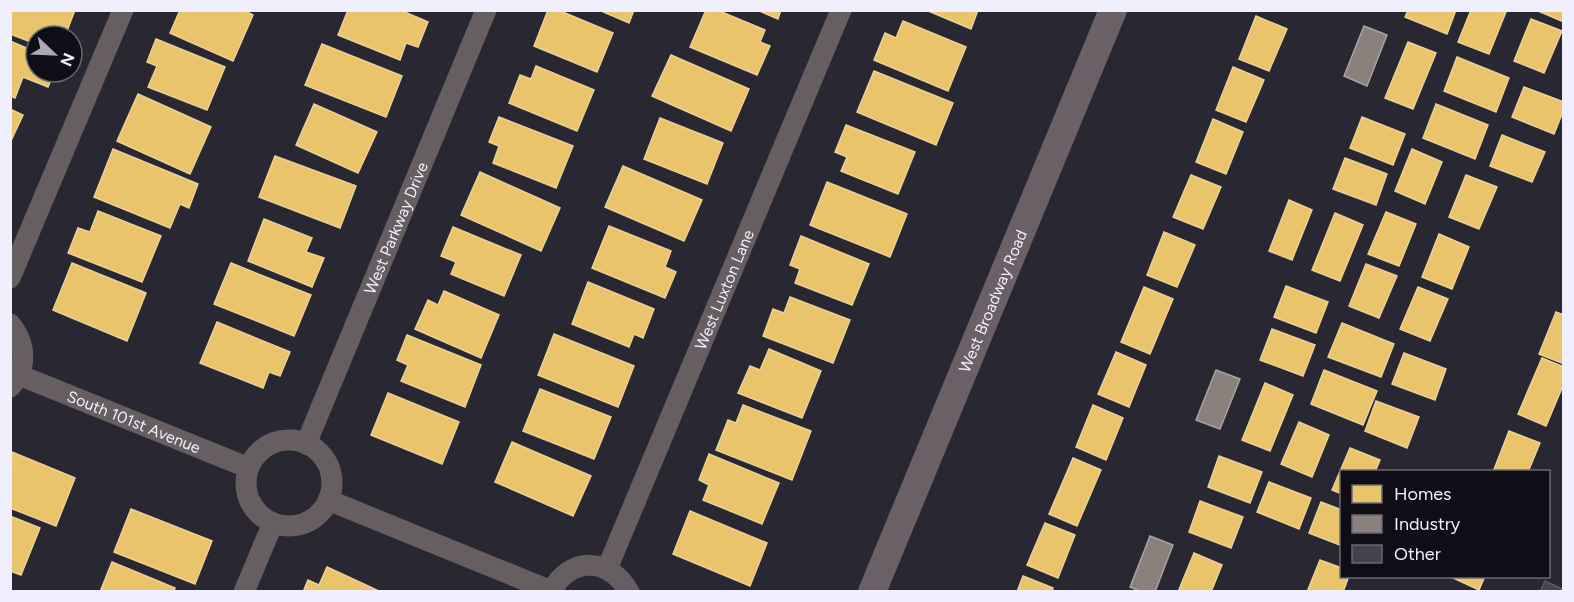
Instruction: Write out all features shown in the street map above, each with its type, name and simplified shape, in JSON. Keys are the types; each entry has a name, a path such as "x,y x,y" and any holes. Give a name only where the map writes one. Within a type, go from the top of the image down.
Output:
{"main road":[{"name":"West Broadway Road","path":"872,591 1113,10"}],"street":[{"path":"10,278 123,10"},
{"name":"West Parkway Drive","path":"306,444 486,10"},
{"name":"West Luxton Lane","path":"607,569 840,10"},
{"path":"10,324 22,343 22,364 15,381"},
{"name":"South 101st Avenue","path":"15,381 249,468"},
{"path":"294,440 306,444 318,451 330,472 332,485 323,509 313,519 301,525 287,526 261,517 252,506 247,493 246,478 257,454 268,445 281,441 294,440"},
{"path":"328,500 551,591 556,581 565,573 574,568 596,565 616,574 629,591"},
{"path":"244,591 273,523"}],"building: Homes":[{"path":"10,10 75,10 70,24 24,24 24,39 10,34"},
{"path":"180,10 244,10 253,15 233,61 170,33"},
{"path":"348,10 400,10 428,22 418,47 406,43 400,60 338,35"},
{"path":"548,10 558,10 613,33 597,72 534,46"},
{"path":"599,10 634,10 629,23"},
{"path":"706,10 717,10 765,30 760,42 770,46 757,75 690,47"},
{"path":"757,10 781,10 778,19"},
{"path":"926,10 978,10 971,29"},
{"path":"1408,10 1456,10 1447,34 1405,17"},
{"path":"1471,10 1506,12 1489,54 1458,42"},
{"path":"1536,10 1564,10 1564,22"},
{"path":"1256,16 1287,29 1269,71 1239,59"},
{"path":"1531,19 1562,31 1544,73 1514,61"},
{"path":"903,21 966,47 948,91 874,60 885,33 896,38"},
{"path":"156,39 225,67 207,110 148,87 157,66 147,62"},
{"path":"10,41 24,47 24,77 15,98 10,96"},
{"path":"1408,42 1436,53 1413,109 1385,98"},
{"path":"322,44 402,76 386,117 305,85"},
{"path":"671,55 749,89 731,131 652,96"},
{"path":"1457,57 1509,78 1496,112 1444,91"},
{"path":"536,66 594,90 577,131 509,103 520,75 531,79"},
{"path":"1233,67 1264,80 1246,122 1216,110"},
{"path":"874,71 953,103 936,145 857,112"},
{"path":"1524,87 1564,102 1564,109 1554,134 1512,117"},
{"path":"138,94 211,127 190,174 117,141"},
{"path":"314,104 377,132 358,173 296,145"},
{"path":"1436,104 1488,125 1475,159 1423,138"},
{"path":"10,109 23,115 10,143"},
{"path":"499,117 573,146 556,188 493,163 499,146 489,142"},
{"path":"1362,117 1405,134 1393,165 1350,148"},
{"path":"660,118 723,143 707,184 644,159"},
{"path":"1213,119 1243,132 1226,174 1196,162"},
{"path":"846,125 915,152 898,194 841,171 847,157 835,152"},
{"path":"1502,135 1545,152 1532,182 1490,166"},
{"path":"113,149 198,184 189,208 180,204 170,228 94,197"},
{"path":"1412,149 1442,162 1425,204 1395,191"},
{"path":"275,156 356,186 340,228 259,197"},
{"path":"1345,158 1387,174 1376,205 1333,189"},
{"path":"623,166 702,200 684,241 605,207"},
{"path":"480,172 560,208 541,251 461,215"},
{"path":"1191,175 1221,187 1203,229 1173,217"},
{"path":"1466,175 1497,187 1479,229 1449,217"},
{"path":"827,182 907,214 890,257 810,225"},
{"path":"1289,200 1312,210 1292,260 1269,251"},
{"path":"98,211 161,236 142,282 68,253 78,228 90,232"},
{"path":"1386,212 1416,224 1399,266 1368,254"},
{"path":"1335,213 1363,225 1340,281 1312,270"},
{"path":"264,219 312,238 306,252 324,258 312,287 248,261"},
{"path":"609,226 671,251 665,267 676,272 665,298 592,268"},
{"path":"453,227 521,255 504,296 451,274 456,262 441,256"},
{"path":"1164,232 1195,245 1177,287 1147,275"},
{"path":"1439,234 1469,247 1452,289 1422,277"},
{"path":"801,236 869,264 852,305 795,283 800,269 790,265"},
{"path":"72,263 146,293 127,341 53,310"},
{"path":"231,263 311,295 294,336 214,304"},
{"path":"1366,264 1397,276 1379,318 1349,306"},
{"path":"588,282 654,309 643,338 634,334 629,347 572,324"},
{"path":"1286,286 1328,302 1316,333 1274,317"},
{"path":"1144,287 1173,299 1150,354 1121,342"},
{"path":"1418,287 1448,299 1430,341 1400,329"},
{"path":"444,291 499,315 481,358 415,329 428,300 438,305"},
{"path":"790,297 850,320 833,363 763,336 773,309 784,313"},
{"path":"1556,312 1564,315 1564,364 1539,354"},
{"path":"217,322 290,352 280,376 269,372 263,388 200,363"},
{"path":"1342,323 1394,344 1381,377 1328,357"},
{"path":"1272,329 1315,345 1303,376 1260,360"},
{"path":"554,334 634,366 618,407 538,375"},
{"path":"407,335 481,365 465,407 401,381 408,365 397,360"},
{"path":"769,349 821,371 802,418 738,393 750,366 760,370"},
{"path":"1116,352 1146,365 1129,407 1098,394"},
{"path":"1404,353 1446,369 1435,400 1392,384"},
{"path":"1542,358 1564,367 1564,383 1546,426 1518,414"},
{"path":"1324,370 1377,391 1363,425 1311,404"},
{"path":"1265,383 1293,395 1270,451 1242,440"},
{"path":"540,389 611,417 594,459 523,431"},
{"path":"388,393 459,422 442,464 371,435"},
{"path":"1376,401 1419,417 1407,448 1365,431"},
{"path":"743,405 811,431 792,480 716,450 728,420 736,423"},
{"path":"1093,405 1123,418 1106,460 1076,447"},
{"path":"1299,422 1329,435 1312,477 1281,464"},
{"path":"1509,431 1540,443 1529,470 1494,470"},
{"path":"512,442 591,476 573,516 495,482"},
{"path":"1350,448 1380,460 1376,470 1341,470"},
{"path":"12,452 75,478 56,526 10,508"},
{"path":"709,454 779,483 762,524 703,500 709,485 699,480"},
{"path":"1219,456 1262,472 1250,503 1208,487"},
{"path":"1073,458 1101,470 1077,526 1049,514"},
{"path":"1340,471 1340,493 1332,490"},
{"path":"1269,482 1311,498 1299,529 1257,512"},
{"path":"1200,501 1243,517 1231,548 1189,532"},
{"path":"1321,502 1340,509 1340,545 1309,533"},
{"path":"131,509 212,541 195,584 114,552"},
{"path":"690,511 767,543 750,586 673,554"},
{"path":"10,516 40,528 21,575 10,571"},
{"path":"1045,523 1075,535 1058,578 1027,565"},
{"path":"1194,553 1222,565 1211,592 1178,592"},
{"path":"1320,560 1340,567 1340,578 1348,578 1343,592 1307,592"},
{"path":"112,562 175,588 174,592 100,592"},
{"path":"327,567 381,592 303,592 308,580 319,585"},
{"path":"1023,576 1053,588 1052,592 1017,592"},
{"path":"1453,578 1484,578 1479,590"}],"building: Industry":[{"path":"1364,26 1387,35 1367,86 1344,76"},
{"path":"1216,370 1240,379 1220,429 1196,420"},
{"path":"1150,536 1173,545 1155,592 1142,592 1130,587"}],"building: Other":[{"path":"1545,581 1564,590 1564,592 1540,592"}]}
